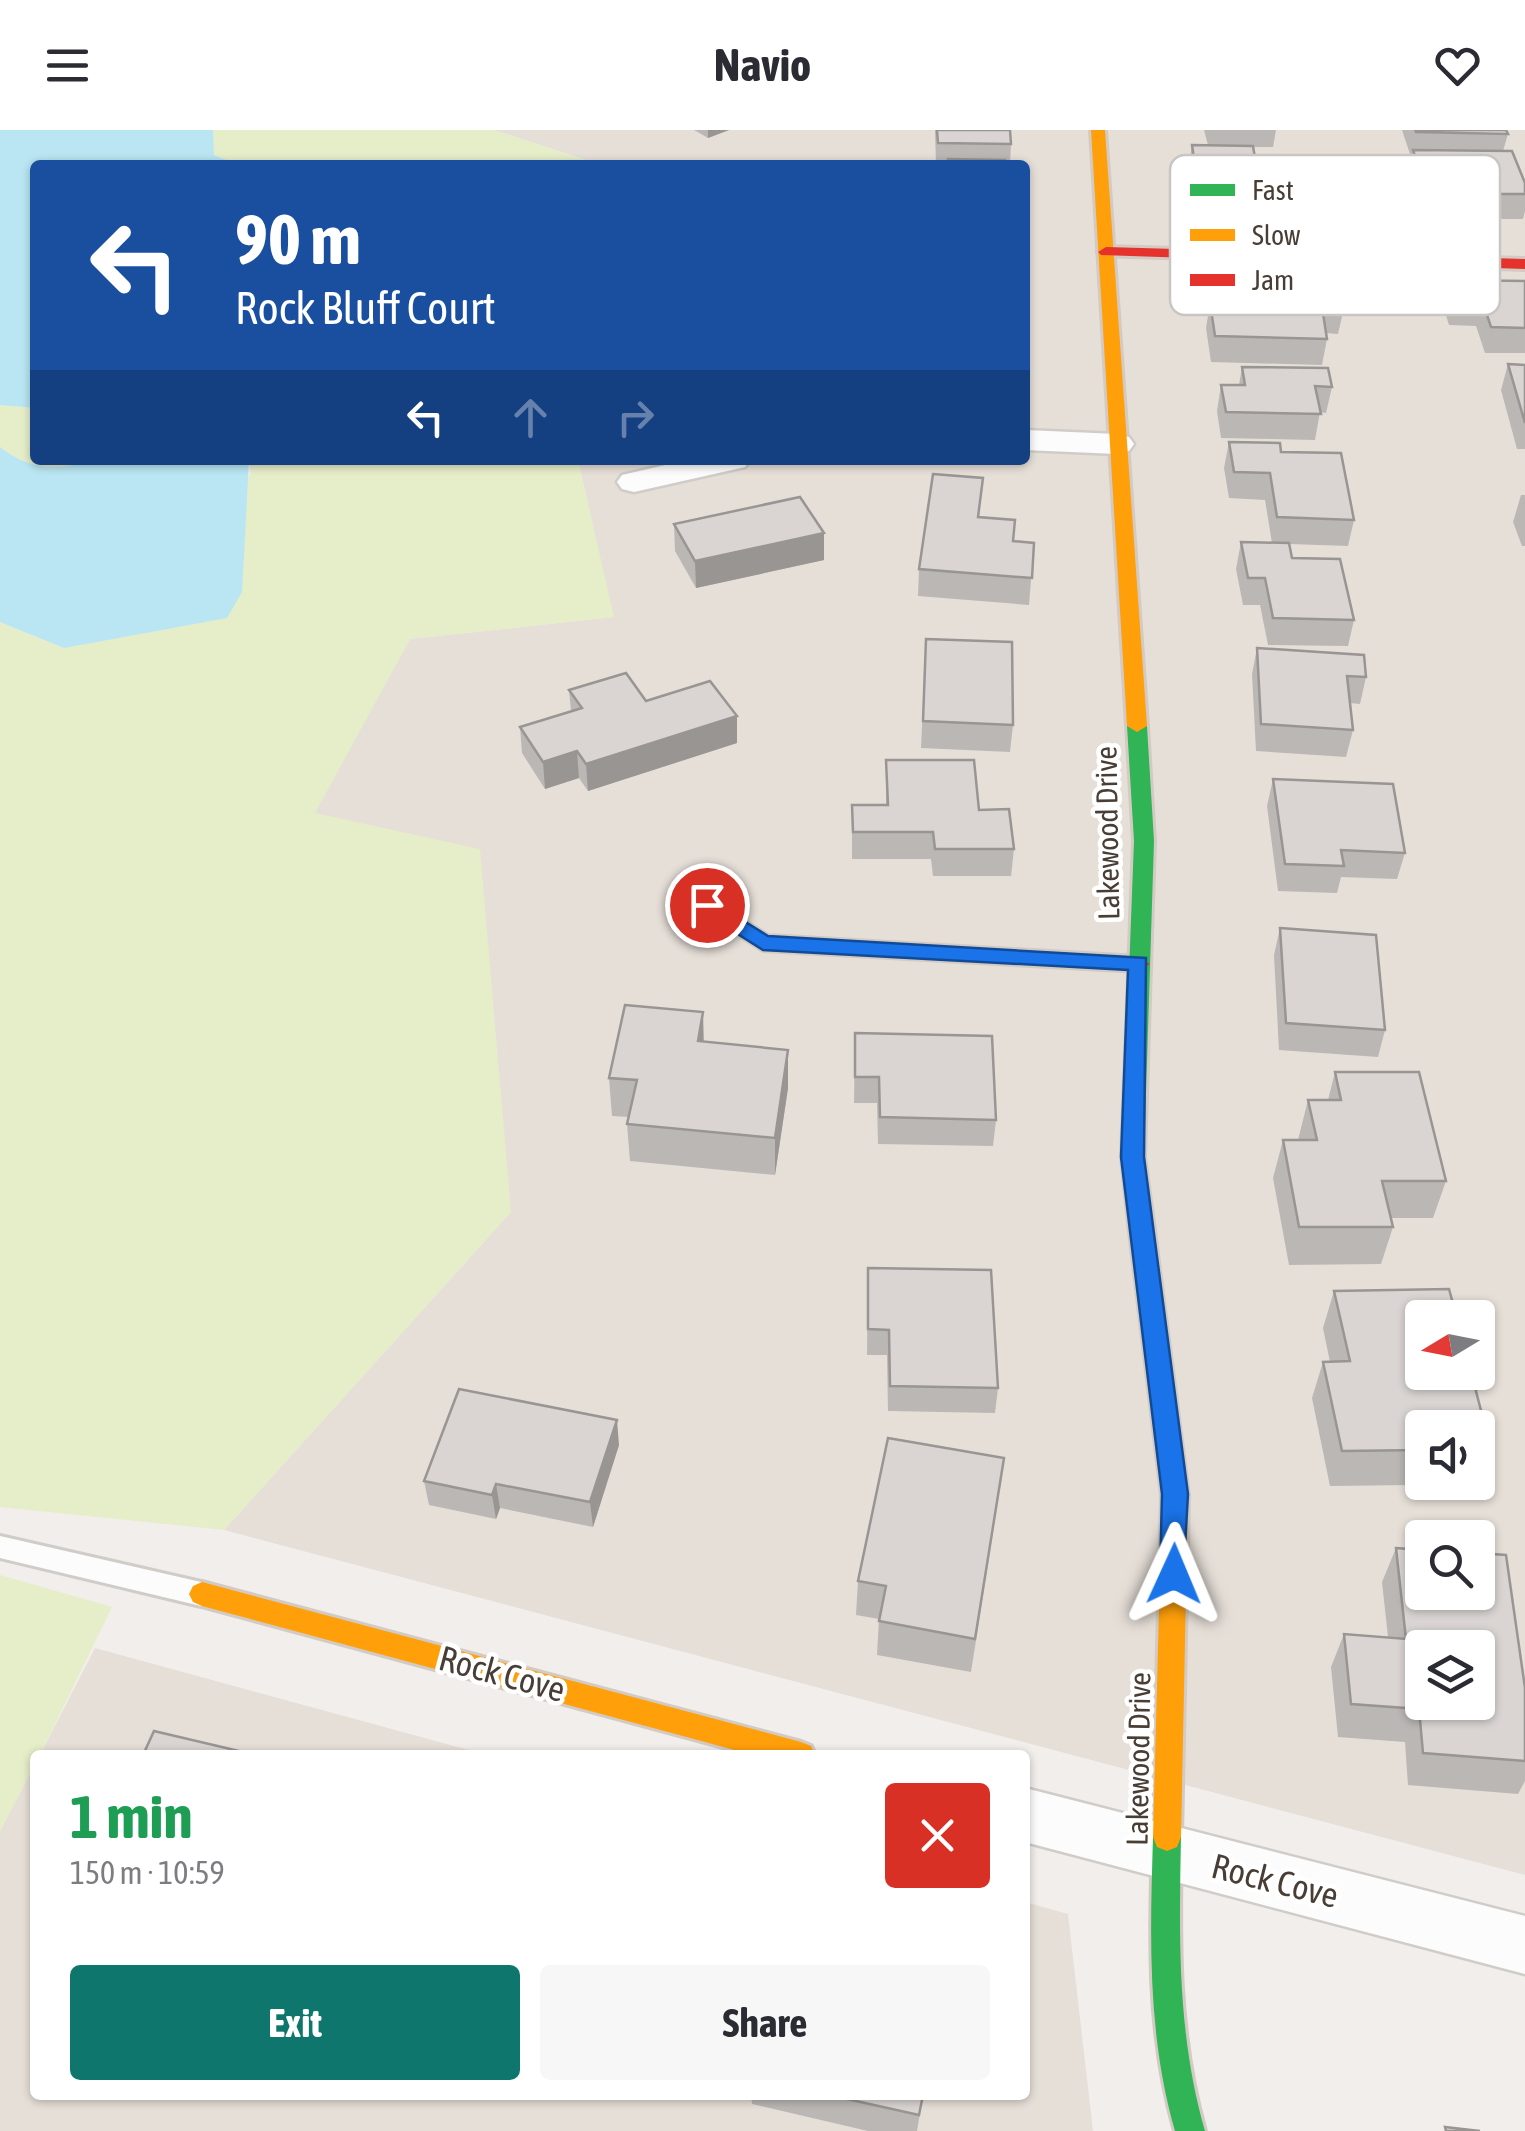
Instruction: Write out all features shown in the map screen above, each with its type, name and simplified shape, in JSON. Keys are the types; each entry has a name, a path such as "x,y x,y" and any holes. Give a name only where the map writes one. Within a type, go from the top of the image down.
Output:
{"street":[{"name":"Lakewood Drive","path":"1098,130 1144,841 1133,1157 1175,1494 1163,2002 1178,2096 1190,2131"},
{"path":"1106,252 1170,254"},
{"path":"1500,263 1525,264"},
{"path":"1030,440 1117,444"},
{"path":"634,482 710,465"},
{"path":"707,905 763,943 1139,964"},
{"name":"Rock Cove","path":"202,1594 782,1750"},
{"name":"Rock Cove","path":"1030,1816 1525,1945"}],"lane":[{"path":"0,1547 202,1594"}],"shaded area":[{"path":"494,130 1525,130 1525,1875 224,1530 511,1212 314,813 410,639 613,617 579,465 1030,465 1030,160 586,160"},
{"path":"95,1648 469,1750 43,1750"},
{"path":"30,1774 30,2100 1030,2100 1030,1903 1068,1914 1093,2131 0,2131 0,1831"}],"green space":[{"path":"213,130 494,130 586,160 226,160 214,155"},
{"path":"0,405 30,408 30,463 0,447"},
{"path":"250,465 579,465 614,617 410,639 315,813 480,849 511,1212 224,1530 0,1507 0,622 64,648 251,474"},
{"path":"0,1575 112,1607 42,1750 30,1750 30,1774 0,1831"}],"water":[{"path":"0,130 213,130 214,155 226,160 30,160 30,408 0,405"},
{"path":"0,447 30,465 54,467 249,465 242,592 227,618 64,648 0,622"}],"building":[{"path":"937,130 1010,130 1011,144 938,143"},
{"path":"1506,130 1508,134 1416,132"},
{"path":"1192,145 1253,146 1255,155 1193,155"},
{"path":"1413,150 1512,151 1525,183 1525,194 1500,194 1500,155 1415,155"},
{"path":"1500,281 1525,281 1525,328 1491,327 1487,315 1500,315"},
{"path":"1212,315 1323,315 1327,339 1215,336"},
{"path":"1508,364 1525,365 1525,423"},
{"path":"1242,367 1328,368 1332,387 1315,386 1321,414 1226,412 1221,385 1245,385"},
{"path":"1229,442 1280,443 1281,452 1341,453 1354,520 1277,517 1270,473 1234,472"},
{"path":"933,474 983,478 978,517 1015,520 1013,541 1034,543 1032,578 919,569"},
{"path":"800,497 824,533 695,561 674,524"},
{"path":"1241,542 1289,543 1292,558 1340,559 1354,620 1273,618 1265,578 1248,578"},
{"path":"926,639 1012,642 1013,725 923,721"},
{"path":"1257,648 1364,655 1366,677 1347,676 1353,730 1261,724"},
{"path":"626,673 646,701 710,681 737,716 586,764 577,751 543,762 520,727 582,708 569,690"},
{"path":"886,760 974,760 979,810 1009,809 1014,849 935,849 933,832 853,832 852,805 888,805"},
{"path":"1273,779 1393,784 1405,853 1341,850 1344,866 1285,864"},
{"path":"1280,928 1376,935 1385,1030 1286,1023"},
{"path":"625,1005 703,1012 698,1041 788,1050 775,1138 627,1124 637,1080 609,1078"},
{"path":"855,1033 992,1036 996,1120 880,1117 879,1077 855,1077"},
{"path":"1335,1072 1419,1072 1446,1181 1382,1181 1393,1227 1299,1227 1283,1140 1317,1140 1308,1100 1341,1100"},
{"path":"868,1268 991,1270 998,1388 890,1386 889,1330 868,1329"},
{"path":"1449,1289 1452,1300 1405,1300 1405,1390 1476,1390 1481,1410 1405,1410 1405,1450 1342,1451 1323,1362 1350,1361 1334,1291"},
{"path":"459,1389 617,1420 590,1502 496,1484 492,1495 424,1481"},
{"path":"888,1438 1004,1458 975,1639 879,1621 886,1586 858,1581"},
{"path":"1396,1548 1405,1549 1405,1610 1495,1610 1495,1554 1506,1555 1525,1688 1525,1761 1423,1753 1420,1720 1495,1720 1495,1630 1405,1630"},
{"path":"1344,1634 1405,1639 1405,1708 1351,1704"},
{"path":"154,1731 235,1750 145,1750"},
{"path":"852,2100 922,2100 919,2115"},
{"path":"1445,2127 1480,2131 1446,2131"}],"traffic: fast":[{"path":"1137,726 1144,841 1133,1157 1141,1223"},
{"path":"1167,1837 1165,1985 1172,2059 1190,2131"}],"traffic: slow":[{"path":"1098,130 1137,726"},
{"path":"1141,1223 1175,1495 1167,1837"},
{"path":"202,1594 782,1750"}],"traffic: jam":[{"path":"1106,252 1170,254"},
{"path":"1500,263 1525,264"},
{"path":"707,905 763,943 1139,964"}],"route":[{"path":"707,905 763,943 1139,964 1133,1157 1175,1494 1174,1574"}]}
